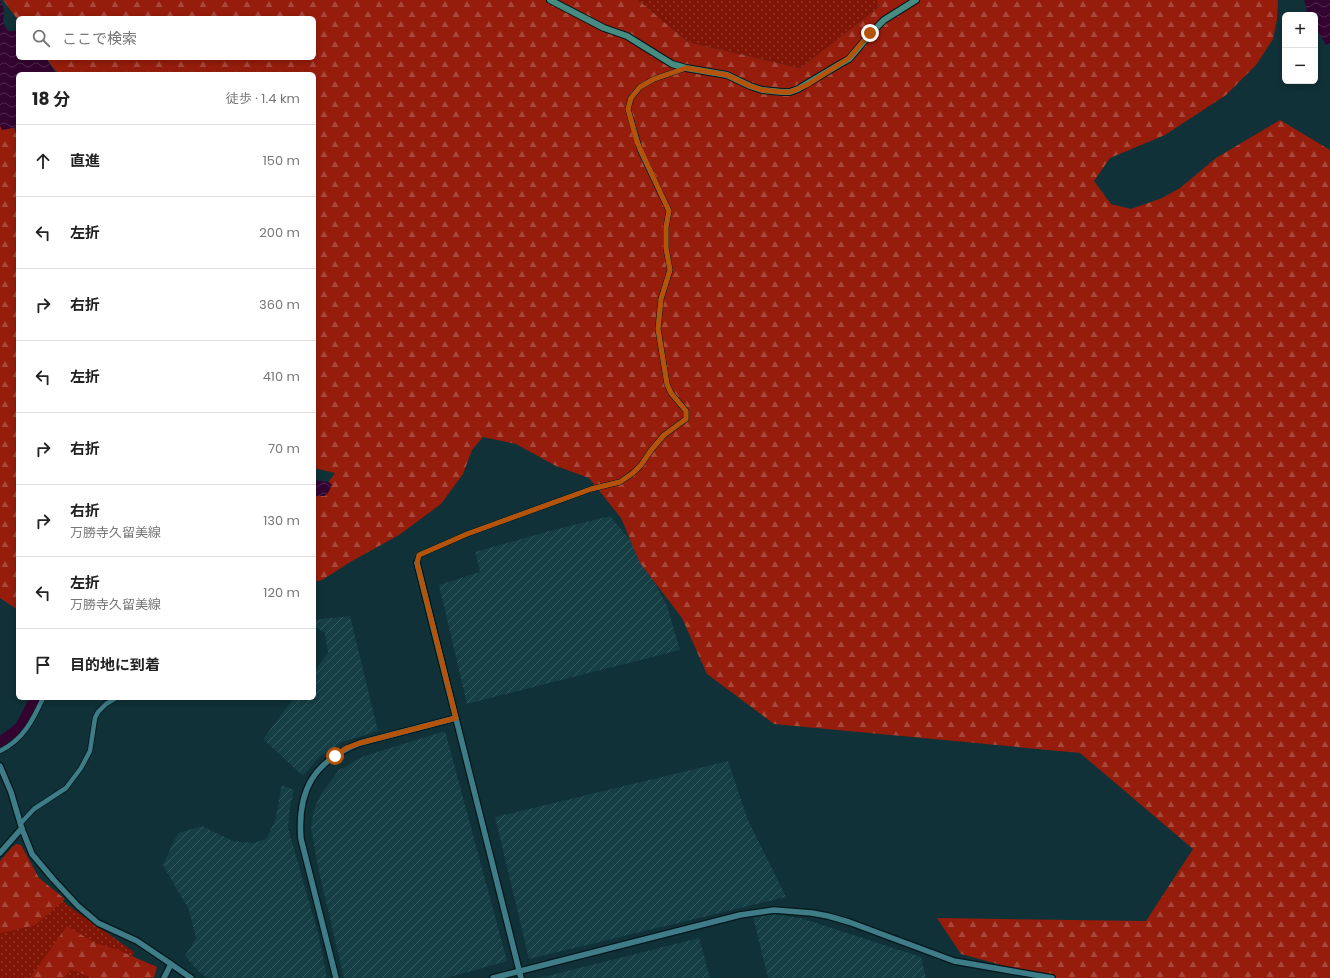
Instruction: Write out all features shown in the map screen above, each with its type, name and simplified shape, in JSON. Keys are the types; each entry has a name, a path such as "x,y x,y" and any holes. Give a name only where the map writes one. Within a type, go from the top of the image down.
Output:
{"main road":[{"path":"550,0 604,28 627,36 672,64 727,75 762,90 782,92 790,92 807,85 849,58 870,33 884,20 916,0"}],"street":[{"path":"521,978 417,563 419,555 467,534 591,489 620,482 641,465 664,435 686,419 686,411 671,393 667,384 658,329 661,299 670,270 666,248 666,227 669,211 640,150 628,109 631,98 640,87 654,79 686,68"},
{"path":"0,751 17,740 27,729 43,700"},
{"path":"0,853 34,809 66,788 78,773 90,751 95,718 98,712 113,700"},
{"path":"336,978 301,839 300,813 306,789 316,773 346,748 456,718"},
{"path":"0,766 11,792 21,826 32,854 53,879 78,906 98,923 137,941 191,978"},
{"path":"493,978 740,915 774,910 790,910 828,916 849,922 954,961 1052,978"},
{"path":"164,978 171,964"}],"shaded area":[{"path":"638,0 877,0 879,7 800,68 688,42"},
{"path":"610,516 636,547 667,606 680,650 467,704 439,585 480,572 475,552 549,531"},
{"path":"350,616 378,731 342,742 320,756 303,776 263,739 292,700 316,700 316,669 328,653 325,633 316,627 316,620"},
{"path":"445,731 507,961 447,978 344,978 318,868 311,827 314,809 321,794 339,770 364,756"},
{"path":"728,761 748,820 786,897 529,959 495,817"},
{"path":"282,785 294,790 290,807 288,828 319,937 327,978 208,978 199,972 185,956 196,938 189,910 163,865 178,833 202,826 233,841 253,843 266,839 275,821"},
{"path":"30,871 69,906 134,952 123,978 0,978 0,924"},
{"path":"775,914 804,919 921,957 926,978 768,978 753,917"},
{"path":"699,938 710,978 539,978"}],"green space":[{"path":"3,0 638,0 688,42 800,68 879,7 877,0 1278,0 1277,19 1273,39 1256,65 1226,95 1165,135 1110,158 1094,181 1111,204 1131,209 1162,198 1180,188 1216,158 1280,120 1330,150 1330,978 1049,978 961,954 937,918 1146,921 1193,849 1080,753 774,724 707,674 682,618 640,563 621,518 589,478 556,466 516,444 483,437 472,450 463,474 441,504 399,535 352,561 322,580 316,582 316,487 327,484 335,473 316,468 316,72 56,72 48,60 316,60 316,16 16,16 16,17"},
{"path":"0,94 8,105 16,135 16,609 0,598"},
{"path":"17,844 21,845 39,878 65,899 35,925 0,933 0,861 13,846"},
{"path":"67,926 95,943 118,950 157,967 154,978 92,978 72,969 63,978 30,978"}],"water":[{"path":"0,0 4,10 3,23 8,31 16,31 16,60 47,60 55,72 16,72 16,127 2,130 0,126"},
{"path":"1304,0 1330,0 1330,44 1326,45 1318,32 1318,12 1307,12"},
{"path":"316,480 329,482 332,485 325,496 316,496"}],"waterway":[{"path":"0,742 20,727 34,700"}],"route":[{"path":"335,756 346,748 360,743 456,718 417,563 417,558 419,555 467,534 591,489 620,482 641,465 664,435 686,419 686,411 671,393 667,384 658,329 661,299 670,270 666,248 666,227 669,211 643,158 637,142 628,109 631,98 640,87 654,79 686,68 727,75 762,90 790,92 807,85 849,58 870,33"}]}
